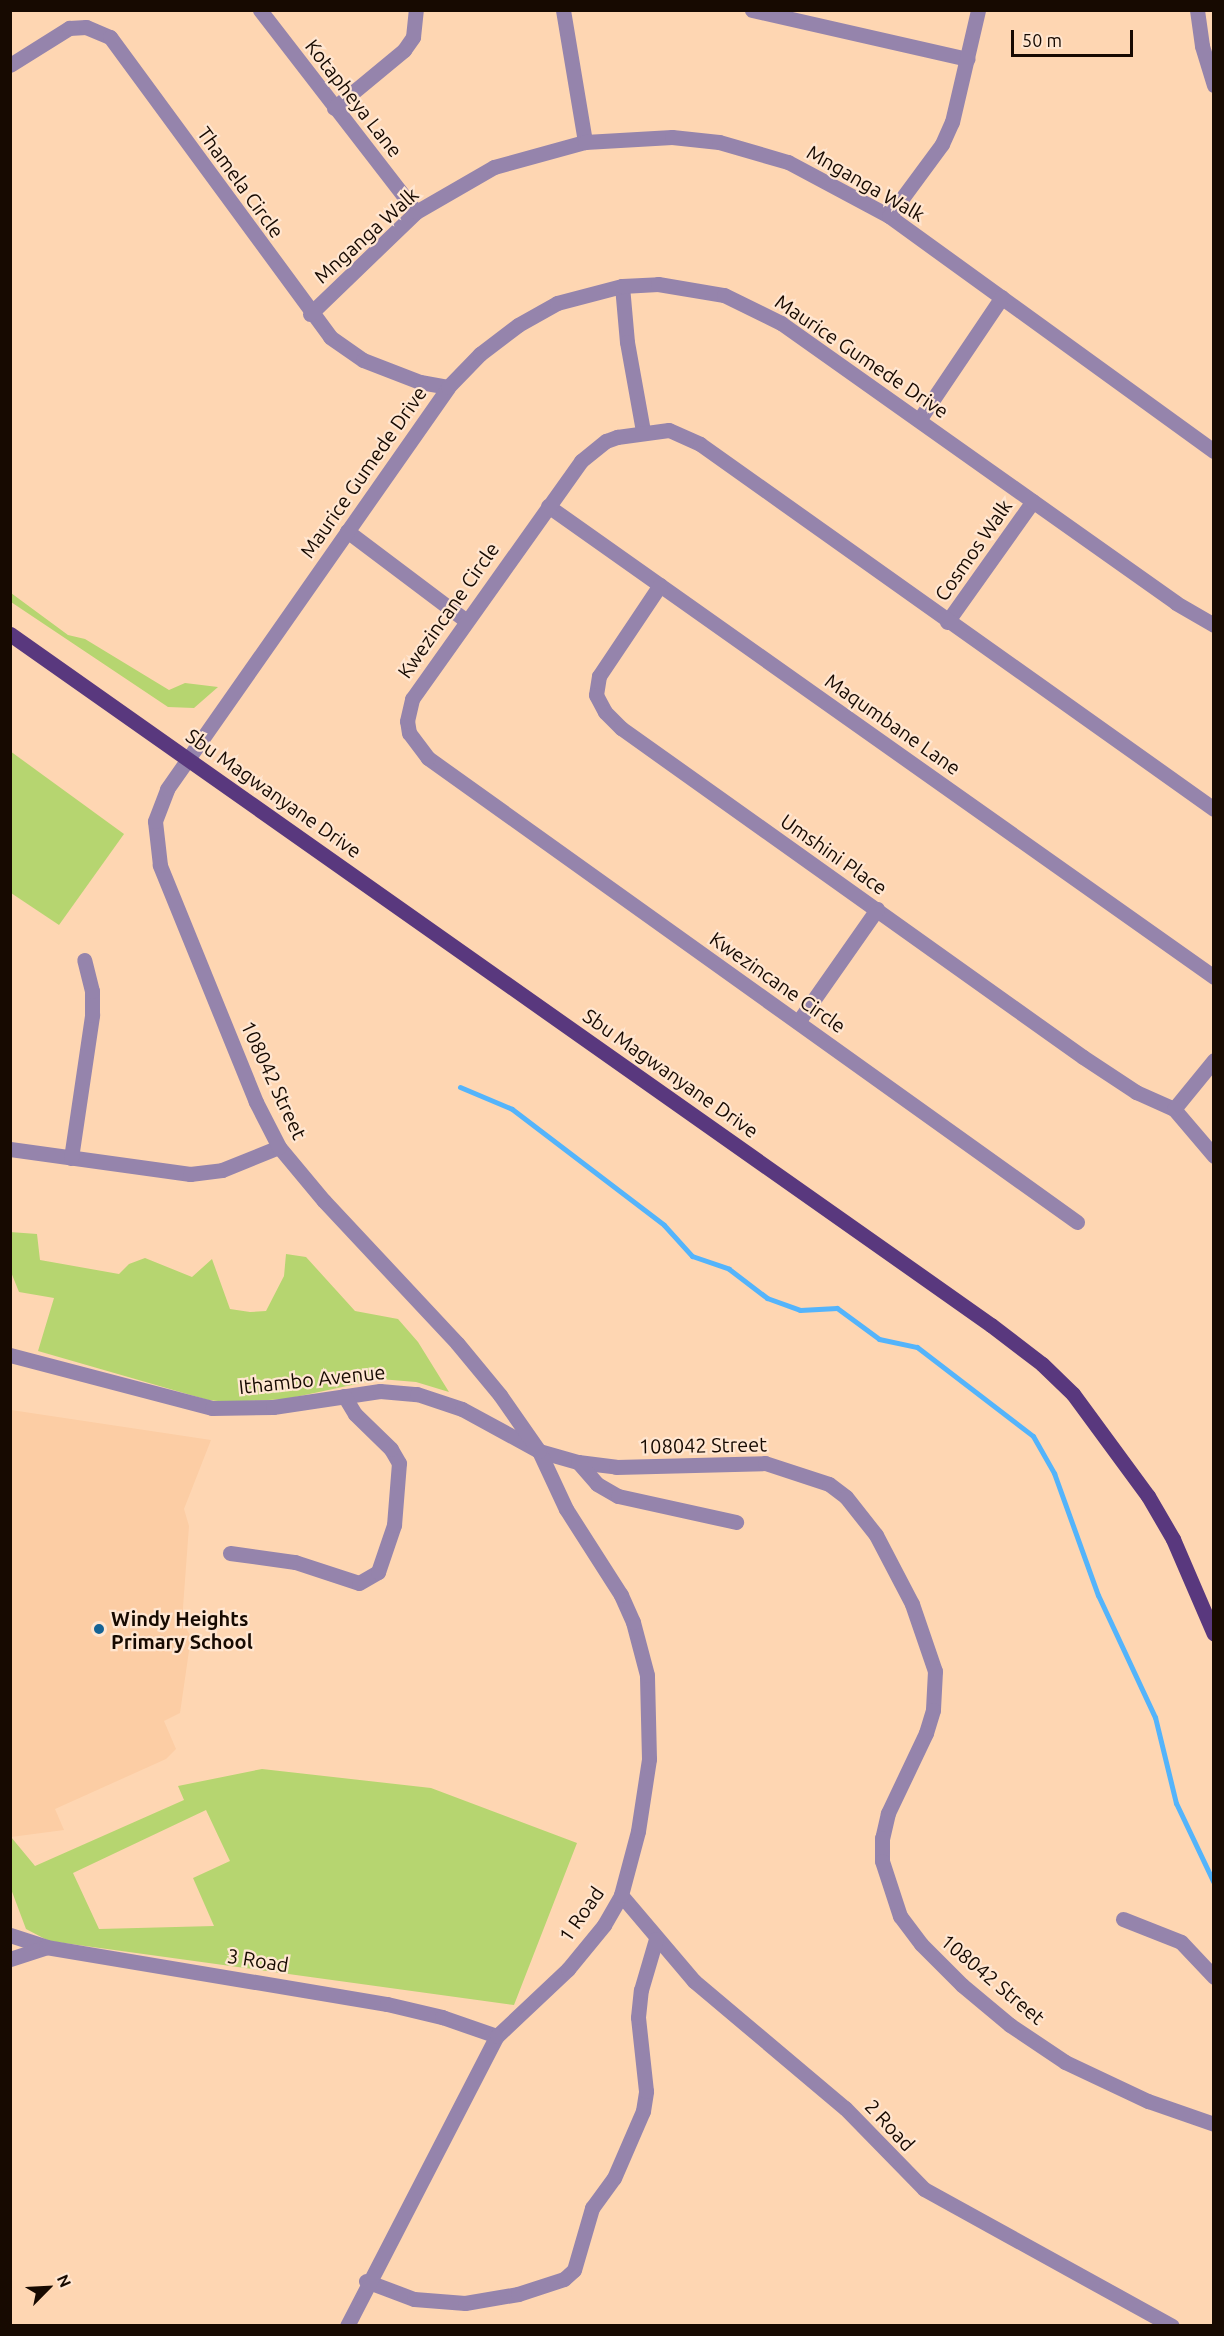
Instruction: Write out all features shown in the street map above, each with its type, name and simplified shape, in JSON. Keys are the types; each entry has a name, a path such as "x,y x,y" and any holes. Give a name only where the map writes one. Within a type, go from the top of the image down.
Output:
{"main road":[{"name":"Sbu Magwanyane Drive","path":"10,634 991,1324 1042,1364 1073,1394 1148,1496 1173,1539 1214,1634"}],"street":[{"name":"Kotapheya Lane","path":"260,10 416,212"},
{"path":"334,108 404,50 413,37 416,10"},
{"path":"563,10 585,142"},
{"path":"752,10 967,59"},
{"path":"890,216 942,144 960,98 978,10"},
{"path":"1197,10 1202,46 1214,85"},
{"name":"Thamela Circle","path":"10,65 69,28 86,27 110,37 310,314 330,337 363,360 420,382 448,387"},
{"name":"Mnganga Walk","path":"310,314 416,212 494,167 585,142 672,137 746,148 822,177 890,216 1214,451"},
{"name":"Maurice Gumede Drive","path":"186,757 448,387 480,354 518,325 557,303 622,286 658,284 693,289 724,295 750,307 809,341 1033,501 1214,626"},
{"path":"622,286 627,342 643,431"},
{"path":"919,420 1002,297"},
{"name":"Kwezincane Circle","path":"1077,1222 502,812 418,747 407,721 411,699 465,620 592,450 606,441 643,431 669,430 692,439 947,622 1214,809"},
{"name":"Cosmos Walk","path":"947,622 1033,501"},
{"name":"Maqumbane Lane","path":"548,506 1214,977"},
{"path":"347,531 465,620"},
{"name":"Umshini Place","path":"660,585 599,676 596,695 605,712 621,728 1110,1076 1170,1107"},
{"name":"108042 Street","path":"186,757 167,789 155,821 160,865 256,1102 279,1147 324,1201 485,1375 539,1451 578,1462 616,1467 765,1463 814,1476 846,1497 876,1535 896,1570 924,1633 935,1671 929,1722 888,1813 882,1838 882,1861 900,1916 921,1944 962,1984 1010,2025 1065,2062 1148,2101 1214,2124"},
{"path":"798,1022 877,909"},
{"path":"71,1158 92,1015 92,991 84,960"},
{"path":"1214,1060 1170,1107 1214,1156"},
{"path":"10,1149 207,1174 279,1147"},
{"name":"Ithambo Avenue","path":"10,1355 189,1405 273,1407 380,1391 427,1396 462,1409 539,1451"},
{"path":"230,1553 295,1562 359,1583 378,1572 394,1525 399,1463 391,1449 355,1414 344,1396"},
{"name":"1 Road","path":"346,2325 366,2281 416,2195 478,2064 497,2036 568,1969 604,1926 621,1895 638,1831 650,1744 647,1675 636,1630 621,1595 566,1509 539,1451"},
{"path":"578,1462 597,1484 618,1496 736,1522"},
{"name":"2 Road","path":"621,1895 656,1939 713,1999 844,2108 924,2189 1172,2325"},
{"path":"1123,1919 1181,1941 1214,1977"},
{"path":"10,1935 46,1947"},
{"path":"366,2281 414,2299 465,2303 518,2294 564,2279 574,2270 592,2208 614,2178 643,2111 646,2091 638,2017 641,1990 656,1939"},
{"name":"3 Road","path":"10,1959 46,1947 387,2004 497,2036"}],"shaded area":[{"name":"Windy Heights Primary School","path":"11,1410 211,1440 184,1509 189,1526 182,1621 191,1637 180,1713 164,1721 176,1749 166,1759 55,1809 64,1830 11,1837"}],"green space":[{"path":"11,593 68,635 85,639 169,690 185,683 218,687 194,708 168,707 11,602"},
{"path":"10,751 124,834 59,925 11,893"},
{"path":"10,1232 37,1234 40,1260 119,1274 129,1264 145,1258 192,1277 212,1259 230,1309 250,1312 266,1311 284,1276 286,1254 306,1257 355,1311 398,1319 418,1342 449,1392 416,1382 380,1379 286,1399 228,1402 208,1400 38,1351 54,1298 19,1292 11,1272"},
{"path":"262,1769 431,1788 577,1843 514,2005 49,1941 26,1929 11,1889 11,1837 35,1866 184,1800 178,1786","holes":["206,1810 230,1861 193,1878 214,1926 99,1929 73,1873"]}],"waterway":[{"path":"460,1087 512,1109 664,1225 692,1256 729,1269 767,1298 800,1310 837,1308 879,1339 917,1347 1033,1436 1054,1473 1098,1595 1155,1717 1176,1803 1214,1883"}],"place":[{"name":"Windy Heights Primary School","path":"99,1629"}]}
